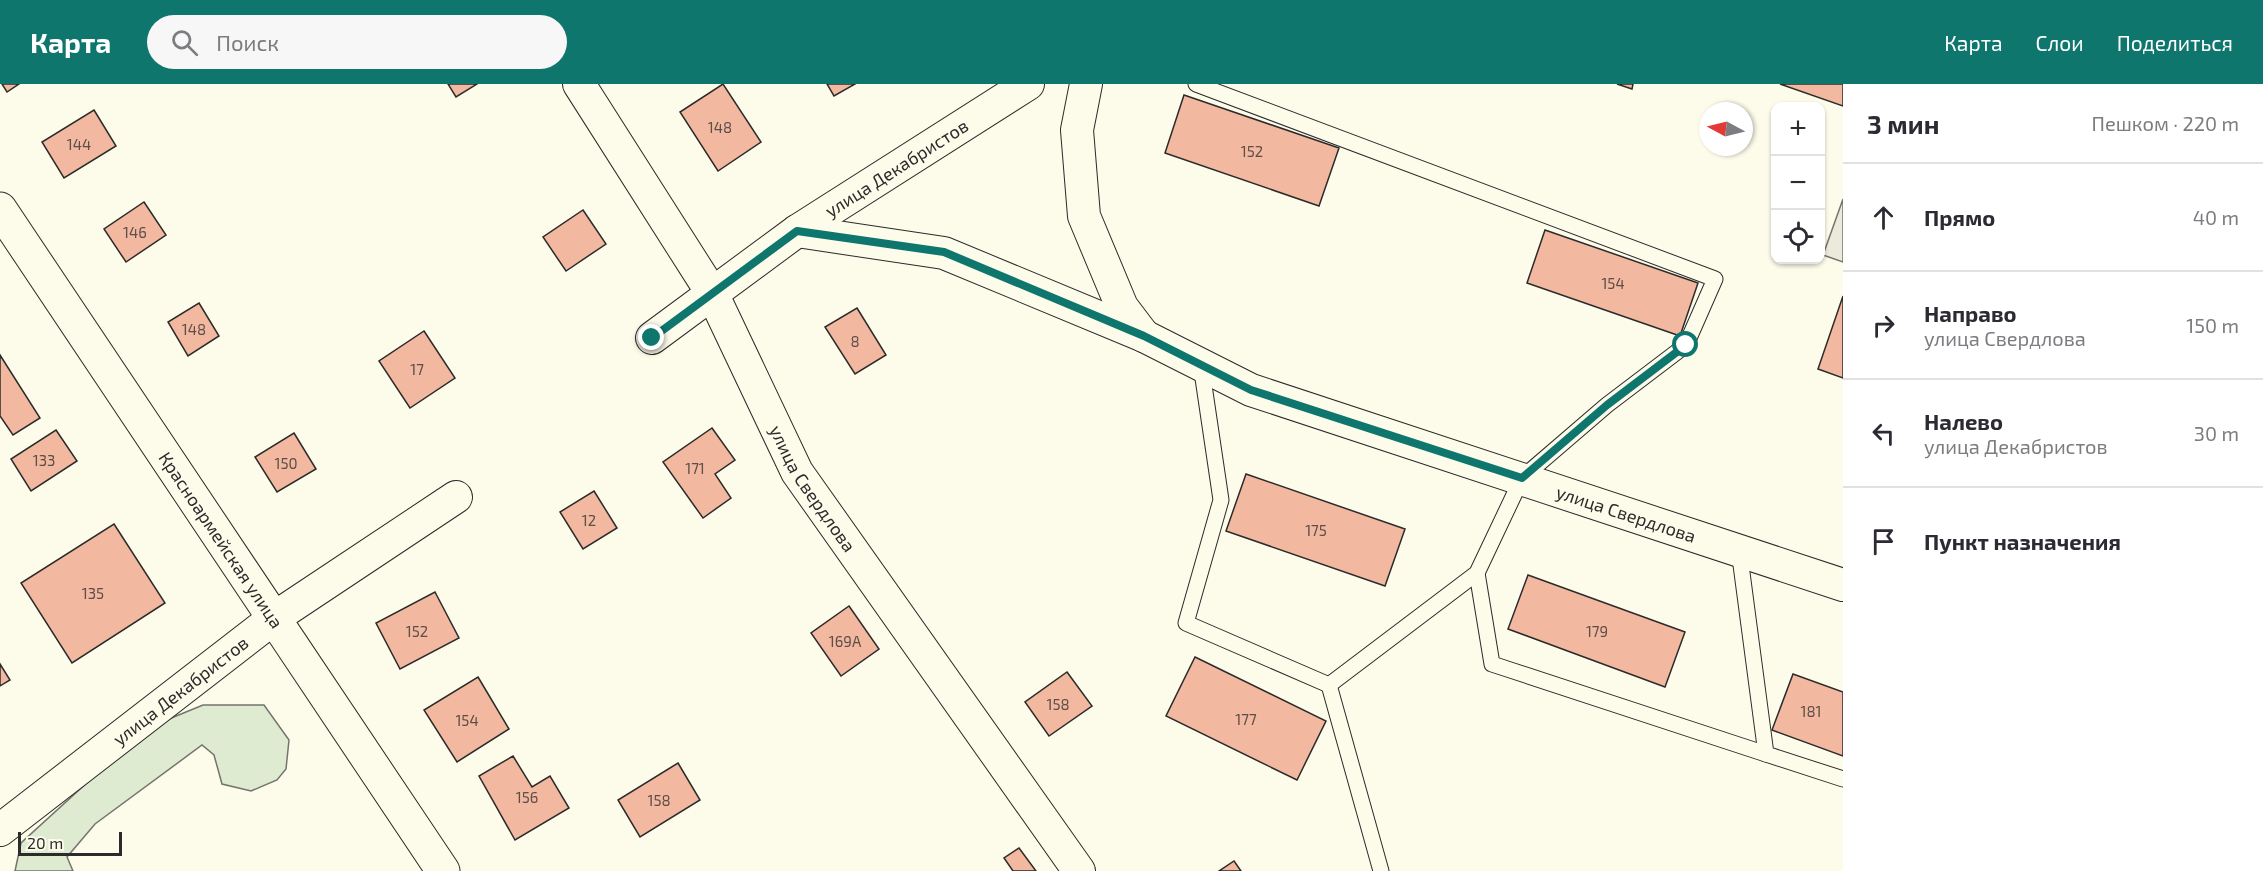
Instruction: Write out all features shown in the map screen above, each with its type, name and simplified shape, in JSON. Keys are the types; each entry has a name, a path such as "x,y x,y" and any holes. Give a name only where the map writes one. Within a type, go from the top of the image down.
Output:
{"main road":[{"name":"Красноармейская улица","path":"0,209 443,871"}],"street":[{"name":"улица Свердлова","path":"579,84 712,293 798,472 1079,871"},
{"name":"улица Декабристов","path":"652,338 797,231 1028,84"},
{"name":"улица Свердлова","path":"1086,84 1077,130 1084,216 1122,307 1144,336"},
{"name":"улица Свердлова","path":"797,231 944,252 1144,336 1251,390 1843,585"},
{"name":"улица Декабристов","path":"0,830 274,618 456,497"}],"lane":[{"path":"1086,84 1094,84"},
{"path":"1196,84 1715,279 1686,345 1607,405 1522,478 1478,573 1329,685"},
{"path":"1201,365 1221,500 1186,623 1329,685"},
{"path":"1739,550 1766,754"},
{"path":"1478,573 1492,664 1843,779"},
{"path":"1329,685 1381,871"}],"green space":[{"path":"203,705 264,705 289,740 286,769 277,780 251,791 222,784 214,755 202,745 95,824 67,857 73,871 15,871 21,843 147,728"}],"shaded area":[{"path":"1843,199 1843,262 1825,256 1825,249"}],"building":[{"path":"2,84 19,84 7,92"},
{"path":"448,84 477,84 456,97"},
{"path":"723,84 761,142 718,171 680,112"},
{"path":"827,84 855,84 834,96"},
{"path":"1617,84 1633,84 1632,89"},
{"path":"1780,84 1843,84 1843,106"},
{"path":"1184,95 1339,148 1319,206 1165,153"},
{"path":"94,110 116,146 64,178 42,142"},
{"path":"144,202 166,235 126,262 104,229"},
{"path":"583,210 606,244 566,271 543,237"},
{"path":"1545,230 1698,283 1680,336 1527,283"},
{"path":"1843,296 1843,378 1818,369"},
{"path":"199,303 219,336 188,356 168,322"},
{"path":"857,308 886,355 855,374 825,327"},
{"path":"424,331 455,378 410,408 379,361"},
{"path":"0,355 40,418 13,435 0,416"},
{"path":"712,428 735,460 715,474 731,498 703,518 663,462"},
{"path":"56,430 77,461 31,491 11,459"},
{"path":"294,433 316,469 277,492 255,457"},
{"path":"1246,474 1405,529 1385,586 1226,531"},
{"path":"594,491 617,528 583,549 560,512"},
{"path":"114,524 165,603 72,663 21,583"},
{"path":"1528,575 1685,632 1665,687 1508,629"},
{"path":"435,592 459,638 400,669 376,623"},
{"path":"849,606 879,649 841,676 811,633"},
{"path":"1195,657 1326,721 1297,780 1166,716"},
{"path":"0,664 10,680 0,686"},
{"path":"1067,672 1092,706 1049,736 1025,702"},
{"path":"1793,674 1843,692 1843,756 1772,730"},
{"path":"478,677 509,729 457,762 424,710"},
{"path":"513,756 532,787 550,776 569,808 515,840 479,776"},
{"path":"678,763 700,800 640,837 618,800"},
{"path":"1019,848 1036,871 1013,871 1004,858"},
{"path":"1234,861 1241,871 1219,871"}],"route":[{"path":"652,338 797,231 944,252 1144,336 1251,390 1522,478 1607,405 1686,345"}]}
